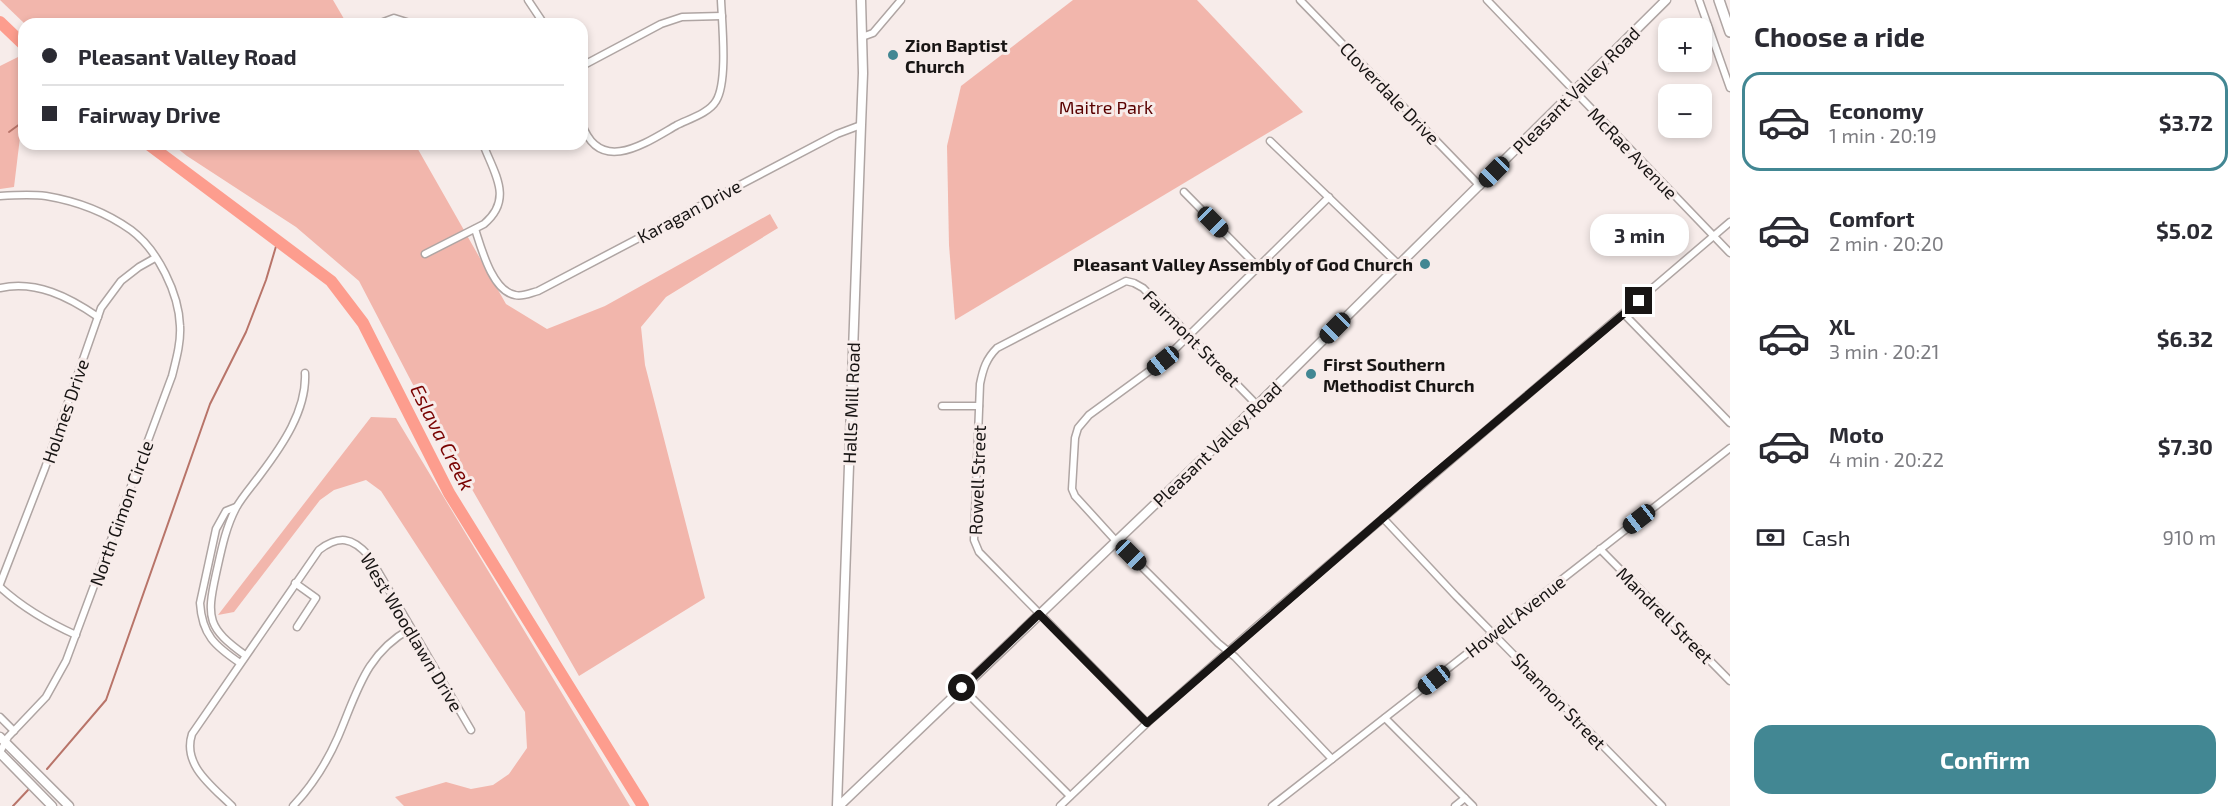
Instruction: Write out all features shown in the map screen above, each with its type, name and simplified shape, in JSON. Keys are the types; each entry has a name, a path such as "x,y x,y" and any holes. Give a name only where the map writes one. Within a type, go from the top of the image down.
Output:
{"main road":[{"path":"1719,0 1730,32"}],"street":[{"path":"528,0 539,18"},
{"path":"588,136 594,143 612,153 623,153 710,108 715,103 723,78 721,0"},
{"name":"Halls Mill Road","path":"838,806 861,125 861,0"},
{"path":"862,37 873,33 901,0"},
{"name":"Cloverdale Drive","path":"1300,0 1480,186"},
{"name":"McRae Avenue","path":"1487,0 1730,253"},
{"name":"Pleasant Valley Road","path":"838,806 1257,405 1666,0"},
{"path":"1699,0 1730,88"},
{"path":"588,63 661,24 682,17 722,16"},
{"name":"Karagan Drive","path":"475,229 497,283 508,293 516,296 538,291 837,134 861,125"},
{"path":"1270,141 1399,265"},
{"path":"425,254 475,229 492,217 498,208 501,190 485,150"},
{"path":"1184,192 1258,267"},
{"name":"North Gimon Circle","path":"0,196 45,196 77,203 112,218 133,231 162,266 174,291 180,315 178,353 172,376 76,635 54,686 14,731 3,739 0,752"},
{"path":"1329,197 1163,361 1089,415 1078,428 1075,438 1072,489 1080,503 1116,541 1332,759"},
{"path":"1060,806 1147,723 1228,652 1730,222"},
{"name":"Holmes Drive","path":"0,585 45,468 101,308 121,281 155,258"},
{"name":"Fairmont Street","path":"1089,299 1126,281 1143,288 1257,405"},
{"path":"0,288 25,285 61,294 98,317"},
{"name":"Rowell Street","path":"1089,299 998,348 986,360 979,406 974,540 979,552 1147,723"},
{"path":"1624,314 1730,423"},
{"path":"246,655 219,633 210,613 210,601 225,536 237,506 278,451 297,415 304,398 305,372"},
{"path":"942,406 979,406"},
{"name":"Howell Avenue","path":"1272,806 1730,448"},
{"path":"237,506 226,511 216,529 200,603 201,615 217,648 240,663"},
{"name":"Shannon Street","path":"1383,518 1662,806"},
{"name":"West Woodlawn Drive","path":"232,806 195,768 190,742 192,734 295,583 319,550 330,542 352,541 369,556 471,730"},
{"name":"Mandrell Street","path":"1600,549 1730,681"},
{"path":"295,583 316,598 297,627"},
{"path":"0,585 23,608 76,635"},
{"path":"293,806 314,782 337,740 365,674 378,653 388,643 410,629"},
{"path":"962,688 1070,796"},
{"path":"0,717 14,731"},
{"path":"1385,718 1473,806"},
{"path":"3,739 69,806"},
{"path":"0,752 52,806"},
{"path":"1455,806 1465,798"}],"green space":[{"path":"0,0 333,0 344,18 19,18"},
{"name":"Maitre Park","path":"1073,0 1197,0 1303,112 955,320 949,245 947,146 961,86"},
{"path":"18,57 18,150 14,187 0,189 0,66"},
{"path":"180,150 418,150 506,304 547,329 605,306 770,214 778,228 666,297 641,327 645,365 705,598 579,676 422,402 359,281 296,227"},
{"path":"371,417 396,418 630,806 404,806 395,797 446,782 471,789 493,785 509,774 527,748 525,712 381,491 366,480 334,490 320,500 234,612 218,615"}],"waterway":[{"name":"Eslava Creek","path":"0,22 18,39"},
{"path":"9,132 18,125"},
{"name":"Eslava Creek","path":"156,150 331,281 363,323 449,493 643,806"},
{"path":"47,769 106,700 210,404 246,332 277,243"},
{"path":"13,806 28,790"}],"place":[{"name":"Zion Baptist Church","path":"893,55"},
{"name":"Pleasant Valley Assembly of God Church","path":"1425,264"},
{"name":"First Southern Methodist Church","path":"1311,374"}],"route":[{"path":"962,688 1039,614 1147,723 1421,485 1639,301"}]}
